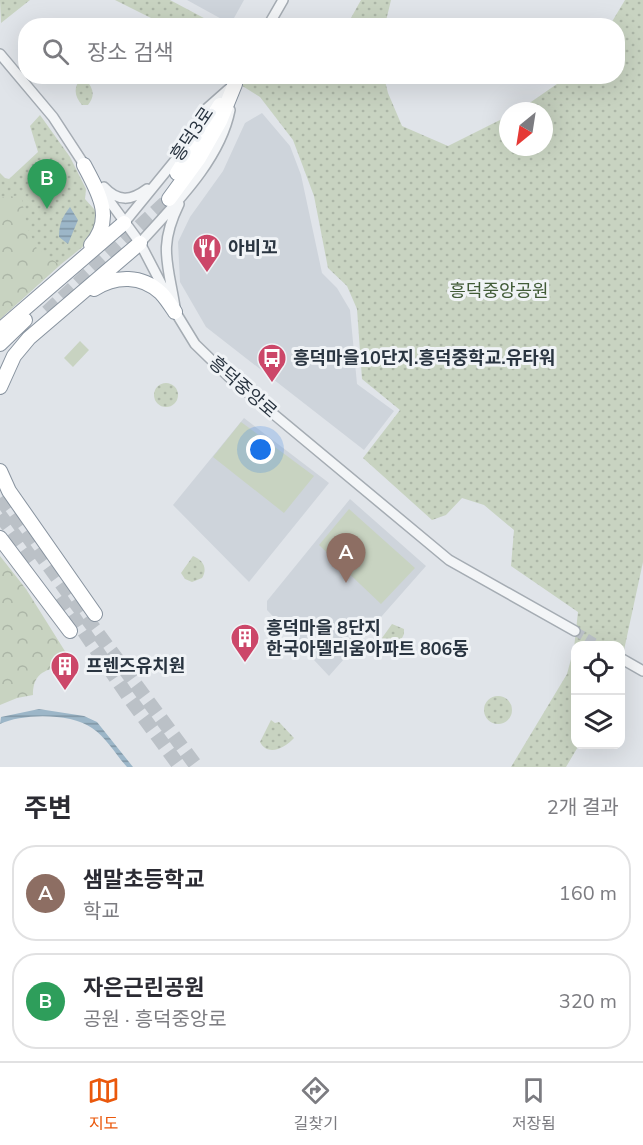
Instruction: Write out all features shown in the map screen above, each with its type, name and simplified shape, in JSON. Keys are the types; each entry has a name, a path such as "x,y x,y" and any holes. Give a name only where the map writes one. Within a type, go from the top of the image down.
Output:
{"highway":[{"path":"163,191 235,84"},
{"path":"63,276 97,238 105,219 100,195 84,165"},
{"path":"0,330 124,223"},
{"path":"0,344 140,243"},
{"path":"0,368 12,348 49,310 105,282 139,279 160,292 176,312"},
{"path":"0,387 14,356 49,310"},
{"path":"0,471 9,491 95,614"},
{"path":"0,538 70,631"}],"street":[{"path":"273,18 283,0"},
{"name":"흥덕중앙로","path":"0,54 18,75"},
{"name":"흥덕중앙로","path":"25,84 53,117 124,223 140,243 195,344 229,377 449,560 575,631"},
{"name":"흥덕3로","path":"140,243 202,171 227,125 235,84"},
{"path":"84,165 111,195 122,198 163,191"},
{"path":"176,312 166,262 166,240 172,217 192,183"},
{"path":"124,223 163,191"},
{"path":"625,661 643,671"}],"shaded area":[{"path":"187,0 244,0 234,18 220,18"},
{"path":"262,113 290,146 301,175 322,273 337,288 350,310 357,384 394,411 364,450 206,327 180,282 178,242 190,217 223,171 245,123"},
{"path":"244,418 329,483 249,582 173,505"},
{"path":"350,499 426,566 329,676 267,610 267,601"}],"green space":[{"path":"0,0 30,0 1,23"},
{"path":"115,0 170,0 204,18 151,18"},
{"path":"361,0 391,0 387,18 351,18"},
{"name":"흥덕중앙공원","path":"625,0 643,0 643,562 625,645 625,641 575,641 578,612 511,566 514,530 484,505 462,498 446,515 432,520 363,458 400,410 362,379 357,309 347,286 328,268 314,196 293,140 260,97 239,84 386,84 402,126 448,146 499,120 499,156 553,156 553,102 531,102 557,84 625,84 625,18 614,18"},
{"path":"89,84 91,86 93,96 88,105 82,105 76,96 76,86"},
{"path":"40,115 70,157 86,189 85,199 102,218 95,237 0,319 0,173 9,179 38,152 30,126"},
{"path":"21,195 27,227 37,249 60,265 0,319 0,198"},
{"path":"80,341 89,350 73,367 64,358"},
{"path":"166,383 175,386 178,395 175,404 166,407 157,404 154,395 157,386"},
{"path":"241,422 314,476 284,513 213,457"},
{"path":"349,509 415,568 381,604 319,545"},
{"path":"0,556 26,589 73,664 66,667 63,672 54,668 41,674 34,685 33,695 0,705"},
{"path":"193,556 202,562 205,571 202,578 192,582 185,579 181,573"},
{"path":"392,624 404,629 404,634 399,644 390,648 382,638"},
{"name":"흥덕중앙공원","path":"571,659 571,749 577,749 566,767 511,767 567,674"},
{"path":"498,696 508,700 512,710 508,720 498,724 488,720 484,710 488,700"},
{"path":"271,720 275,723 279,722 294,738 281,748 272,750 263,747 260,742"}],"water":[{"path":"70,207 78,220 68,244 59,237 59,233 62,221"},
{"path":"39,709 84,716 97,722 133,767 127,767 97,732 83,723 60,717 34,716 0,724 1,717"}],"tunnel":[{"path":"47,312 169,199"},
{"path":"0,498 197,767"},
{"path":"0,515 35,563"},
{"path":"60,597 180,767"},
{"path":"575,631 592,641"}],"place":[{"name":"자은근린공원","path":"47,209"},
{"name":"아비꼬","path":"207,274"},
{"name":"흥덕마을10단지.흥덕중학교.유타워","path":"272,384"},
{"name":"샘말초등학교","path":"346,583"},
{"name":"흥덕마을 8단지 한국아델리움아파트 806동","path":"245,664"},
{"name":"프렌즈유치원","path":"65,692"}]}
